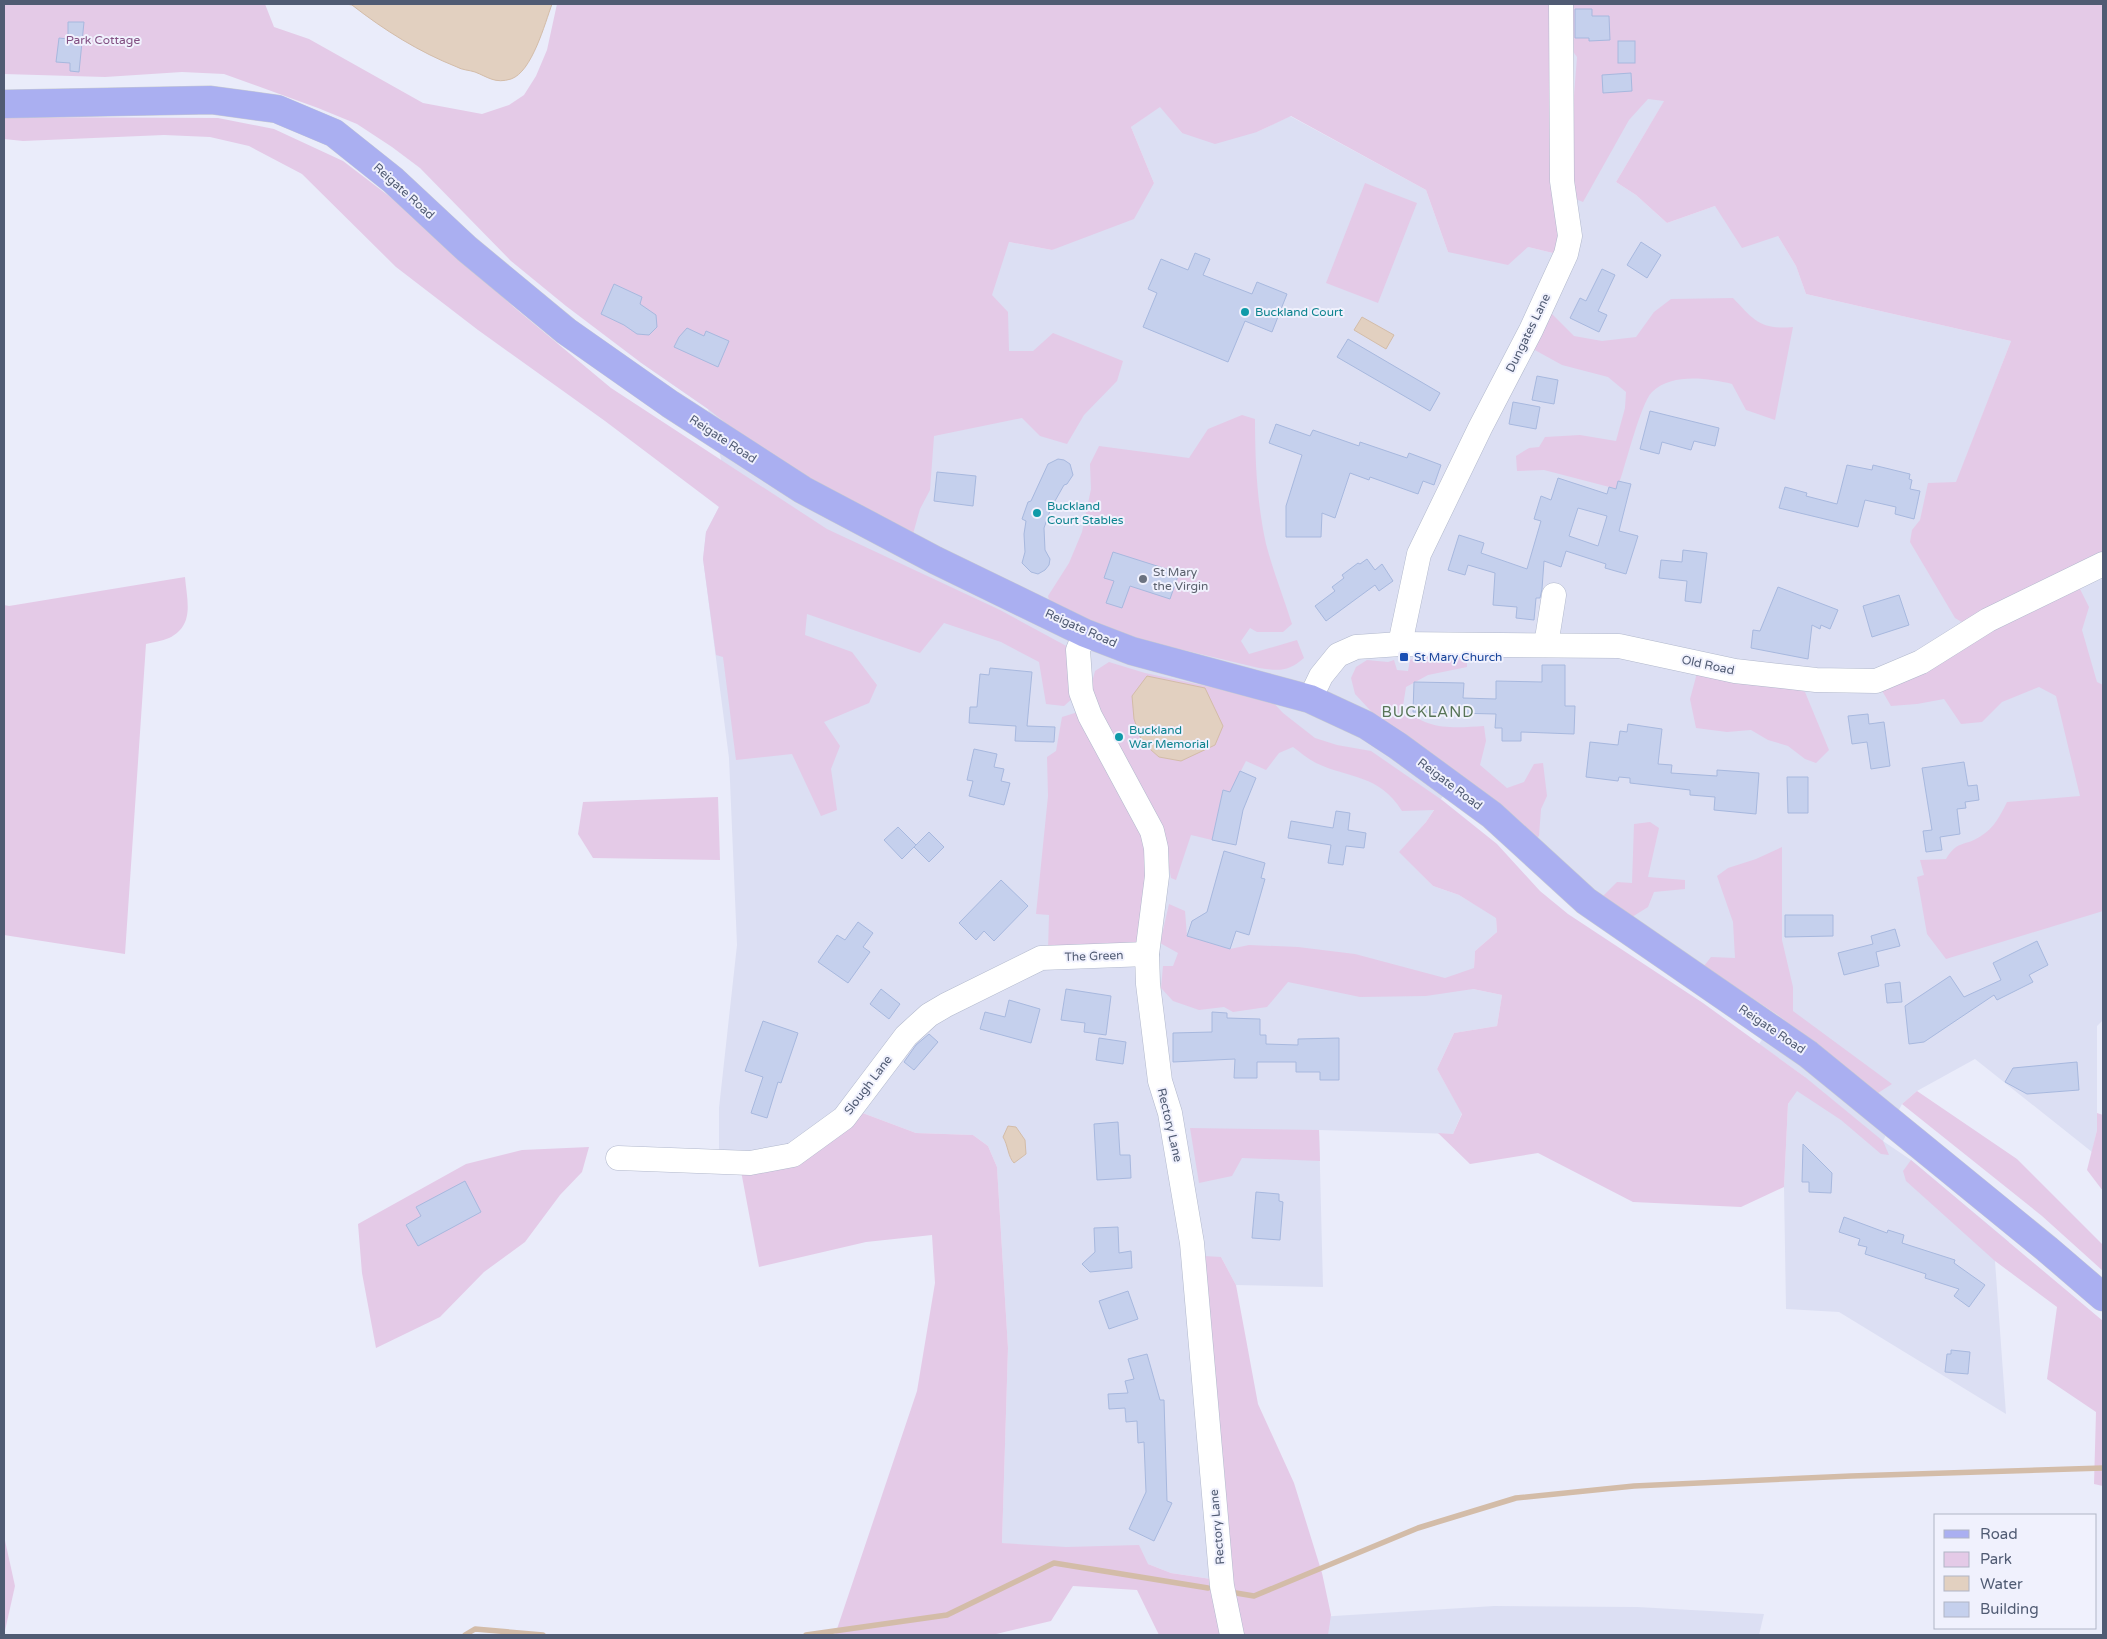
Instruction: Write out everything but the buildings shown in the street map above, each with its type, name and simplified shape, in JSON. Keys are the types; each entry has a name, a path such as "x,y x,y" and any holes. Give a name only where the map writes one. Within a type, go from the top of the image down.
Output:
{"main road":[{"name":"Reigate Road","path":"4,104 211,100 277,109 334,133 393,180 467,249 566,332 670,404 803,490 935,560 1085,633 1132,651 1310,699 1366,725 1492,815 1586,901 1808,1054 2103,1297"}],"street":[{"name":"Dungates Lane","path":"1400,644 1419,554 1480,428 1531,330 1566,254 1570,236 1562,181 1561,4"},
{"name":"Old Road","path":"1310,699 1322,676 1338,655 1356,648 1400,644 1619,646 1735,672 1816,680 1876,681 1921,662 1988,620 2103,564"},
{"path":"1546,645 1554,594"},
{"name":"Rectory Lane","path":"1085,633 1078,650 1082,692 1090,716 1152,831 1156,848 1157,876 1147,954 1148,984 1160,1081 1170,1113 1192,1243 1222,1586 1232,1635"},
{"name":"The Green","path":"1041,958 1147,954"},
{"name":"Slough Lane","path":"618,1158 750,1163 793,1155 844,1118 906,1036 929,1015 974,990 999,980 1041,958"}],"shaded area":[{"path":"1555,4 1722,4 1616,182 1636,195 1667,223 1715,206 1778,236 1796,266 1806,294 2011,341 1943,518 2078,585 2103,579 2103,1020 2097,1026 2097,1130 2092,1152 1975,1059 1917,1091 1902,1104 1883,1141 1911,1160 2009,1242 1995,1261 2006,1414 1839,1312 1786,1309 1784,1187 1788,1104 1805,1077 1759,1044 1779,1015 1602,897 1456,776 1426,822 1400,852 1433,886 1459,895 1496,917 1497,932 1475,951 1473,989 1502,995 1497,1026 1454,1033 1437,1069 1462,1113 1453,1134 1319,1130 1323,1287 1236,1285 1221,1257 1225,1479 1230,1576 1240,1622 1494,1606 1637,1607 1764,1614 1759,1635 1224,1635 1211,1579 1171,1573 1148,1564 1002,1543 1008,1348 997,1167 988,1146 973,1135 916,1133 860,1112 800,1162 719,1154 719,1108 737,945 729,758 703,559 706,532 719,507 721,459 708,409 640,362 1009,242 1052,250 1154,183 1131,127 1160,106 1182,133 1257,132 1290,116 1426,190 1448,252 1528,247 1557,254"}],"green space":[{"name":"Park Cottage","path":"4,4 265,4 274,27 309,39 423,103 482,114 509,105 524,95 536,76 547,50 557,4 1555,4 1564,232 1557,254 1528,247 1508,265 1448,252 1426,190 1291,116 1257,132 1215,144 1182,133 1160,107 1131,127 1154,183 1134,219 1052,250 1009,242 992,295 1008,312 1009,351 1033,351 1053,333 1123,361 1117,381 1084,415 1067,444 1040,436 1022,418 934,436 930,490 920,509 913,534 823,487 732,428 640,362 566,306 511,261 420,168 357,124 224,74 182,72 105,77 4,74"},
{"path":"1569,4 2103,4 2103,554 1965,624 1955,618 1910,542 1912,530 1920,520 1928,483 1956,482 2011,341 1806,294 1796,266 1778,236 1742,248 1715,206 1667,223 1636,195 1616,182 1664,101 1648,99 1629,120 1583,202 1573,198 1571,133 1577,57 1569,46"},
{"path":"4,117 218,118 274,129 343,161 406,209 515,308 611,388 827,529 1000,610 1070,648 1074,697 1064,706 1046,704 1039,662 1001,642 944,623 920,653 807,614 805,635 852,652 877,685 869,703 824,722 840,746 831,769 837,810 821,816 792,754 736,760 723,657 716,655 703,559 706,532 719,507 605,421 478,330 396,267 302,174 249,146 210,137 164,135 23,141 4,139"},
{"path":"1365,183 1417,203 1378,303 1326,283"},
{"path":"1733,298 1758,322 1773,327 1793,327 1775,420 1746,410 1732,384 1701,379 1669,382 1652,392 1647,399 1617,489 1544,470 1517,471 1516,456 1529,448 1539,447 1545,437 1580,435 1616,441 1625,408 1626,392 1608,377 1562,365 1533,349 1550,312 1574,336 1602,341 1636,337 1654,312 1671,299"},
{"path":"1242,415 1255,419 1255,450 1260,513 1266,544 1292,624 1283,632 1257,632 1250,628 1241,641 1249,654 1297,640 1304,658 1288,668 1272,670 1259,668 1133,638 1085,621 1050,603 1048,596 1069,563 1082,532 1091,489 1090,464 1099,446 1189,458 1208,429"},
{"path":"185,577 188,612 183,626 169,638 146,644 125,954 4,935 4,605 9,606"},
{"path":"2078,585 2089,607 2082,630 2097,682 2103,685 2103,911 1946,959 1927,934 1917,877 1924,875 1920,860 1946,859 1958,846 1986,833 1999,817 2007,802 2080,796 2056,696 2039,687 2002,702 1982,722 1961,724 1944,699 1891,706 1881,689"},
{"path":"1421,654 1467,655 1467,667 1428,675 1406,687 1403,706 1421,720 1430,724 1451,727 1484,726 1486,741 1480,765 1507,788 1524,782 1534,764 1543,763 1547,796 1541,809 1539,836 1535,839 1383,724 1355,694 1351,678 1356,667 1367,660 1388,662 1394,660 1397,670 1408,671 1410,660"},
{"path":"1109,662 1145,673 1271,700 1283,713 1315,738 1337,745 1371,751 1442,800 1497,844 1540,891 1568,914 1703,1003 1805,1077 1883,1141 1889,1155 1881,1154 1841,1120 1797,1091 1788,1104 1784,1187 1741,1207 1633,1202 1538,1153 1470,1164 1438,1133 1453,1134 1462,1114 1437,1069 1454,1033 1497,1026 1502,995 1473,989 1426,996 1360,997 1288,982 1267,1007 1233,1012 1224,1007 1199,1010 1173,1001 1161,988 1163,966 1173,966 1178,953 1160,943 1169,904 1185,911 1187,936 1230,949 1249,945 1298,947 1355,954 1445,978 1474,968 1475,951 1497,932 1496,918 1459,895 1433,886 1399,852 1426,822 1434,810 1402,811 1384,790 1374,784 1316,763 1293,747 1279,753 1266,770 1246,761 1230,792 1223,790 1212,840 1191,835 1176,880 1171,878 1164,841 1103,727 1091,686 1095,671"},
{"path":"1697,673 1781,684 1805,692 1829,750 1816,763 1805,759 1788,746 1768,740 1751,730 1727,732 1696,728 1690,699"},
{"path":"1078,712 1149,848 1143,937 1133,945 1048,950 1049,915 1036,914 1048,796 1047,757 1056,751 1062,717"},
{"path":"718,797 720,860 593,858 578,834 583,802"},
{"path":"1650,822 1659,828 1648,877 1685,880 1685,889 1654,892 1648,907 1632,917 1602,897 1617,882 1632,883 1634,824"},
{"path":"1782,847 1782,940 1793,987 1793,1011 1892,1084 1878,1093 1779,1016 1704,966 1711,957 1735,958 1733,922 1717,876 1728,868 1756,859"},
{"path":"1917,1091 2017,1159 2103,1245 2103,1271 2042,1216 1902,1104"},
{"path":"860,1112 916,1133 973,1135 988,1146 997,1167 1008,1348 1002,1543 1066,1547 1139,1545 1148,1564 1171,1573 1211,1579 1224,1635 1159,1635 1137,1590 1073,1586 1051,1621 992,1635 835,1635 917,1391 935,1283 932,1235 866,1242 759,1267 741,1171"},
{"path":"2097,1113 2103,1115 2103,1191 2087,1170 2097,1130"},
{"path":"1190,1128 1319,1130 1320,1161 1242,1158 1232,1176 1199,1183"},
{"path":"589,1147 582,1172 560,1195 525,1242 484,1272 440,1317 376,1348 362,1273 358,1224 466,1164 522,1150"},
{"path":"1911,1160 2103,1321 2103,1486 2094,1484 2096,1412 2047,1379 2057,1307 1995,1261 1906,1181 1903,1171"},
{"path":"1204,1256 1221,1257 1236,1285 1258,1404 1294,1483 1322,1573 1331,1615 1328,1635 1242,1635 1230,1576 1225,1479"},
{"path":"4,1536 15,1586 4,1635"}],"water":[{"path":"346,4 552,4 537,46 525,67 519,75 500,81 459,68 429,54 389,32 352,5"},
{"path":"1362,317 1394,335 1386,349 1354,330"},
{"path":"1147,676 1205,688 1223,726 1215,745 1181,761 1159,757 1142,742 1134,719 1132,696"},
{"path":"1008,1126 1016,1127 1025,1140 1026,1154 1014,1163 1010,1158 1003,1137"}],"waterway":[{"path":"1236,1593 1254,1596 1418,1528 1516,1498 1634,1486 1851,1476 2103,1468"},
{"path":"806,1635 947,1615 1054,1563 1208,1588"},
{"path":"465,1635 475,1629 543,1635"}],"place":[{"name":"Buckland Court","path":"1245,312"},
{"name":"Buckland Court Stables","path":"1037,513"},
{"name":"St Mary the Virgin","path":"1143,579"},
{"name":"St Mary Church","path":"1404,657"},
{"name":"Buckland War Memorial","path":"1119,737"}],"district":[{"name":"BUCKLAND","path":"1428,712"}]}
